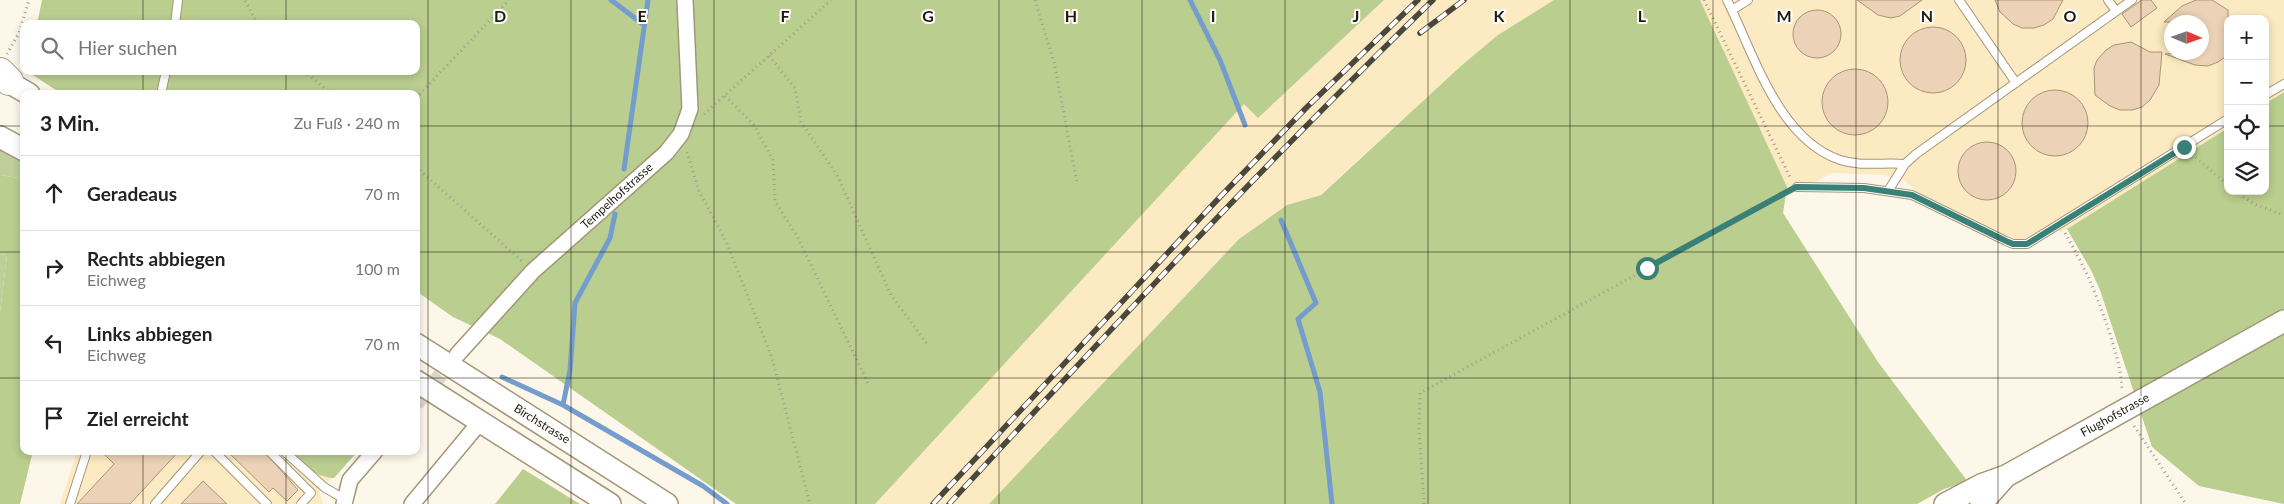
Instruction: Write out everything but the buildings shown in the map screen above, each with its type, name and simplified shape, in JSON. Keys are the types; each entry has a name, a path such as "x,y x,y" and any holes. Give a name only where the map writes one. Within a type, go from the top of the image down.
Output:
{"main road":[{"path":"0,136 20,148"},
{"name":"Flughofstrasse","path":"1945,504 1981,485 2006,476 2284,321"},
{"name":"Birchstrasse","path":"420,347 667,504"},
{"path":"420,384 610,504"},
{"path":"480,422 497,396"},
{"path":"1981,504 2006,476"}],"street":[{"name":"Tempelhofstrasse","path":"457,356 533,271 666,153 681,134 690,108 685,0"},
{"path":"412,504 480,422"},
{"path":"344,502 350,480 372,455"}],"lane":[{"path":"176,20 178,0"},
{"path":"1726,0 1774,100 1795,129 1815,148 1841,160 1859,163 1905,164"},
{"path":"1732,10 1748,0"},
{"path":"1959,0 2016,83"},
{"path":"2108,0 2116,11"},
{"path":"1888,190 1905,164 2132,0"},
{"path":"162,90 165,75"},
{"path":"2269,93 2284,84"},
{"path":"1796,187 1888,190 1912,195 2013,244 2027,244 2224,122"},
{"path":"70,504 86,455"},
{"path":"155,504 198,455"},
{"path":"218,455 267,504"},
{"path":"273,455 311,493 301,504"},
{"path":"288,455 344,502"}],"path":[{"path":"23,20 29,0"},
{"path":"420,94 509,0"},
{"path":"810,504 772,358 726,242 699,190 681,134 831,0"},
{"path":"1035,0 1054,62 1077,183"},
{"path":"1424,504 1419,429 1420,392 1796,187 1704,0"},
{"path":"245,1 256,20"},
{"path":"9,77 20,30"},
{"path":"769,56 795,88 801,122 836,175 891,295 927,344"},
{"path":"309,75 326,90"},
{"path":"725,96 754,125 773,160 775,201 798,238 868,383"},
{"path":"2184,147 2224,182"},
{"path":"420,171 533,271"},
{"path":"2241,195 2254,204 2284,215"},
{"path":"2060,225 2087,270 2096,291 2121,371 2123,410 2186,504"}],"shaded area":[{"path":"1384,0 1554,0 1498,35 1462,65 1320,195 1287,205 1239,239 989,504 875,504 1244,103 1258,118"},
{"path":"1700,0 2284,0 2284,92 2269,101 2269,15 2224,15 2224,130 2060,233 2054,222 2025,240 2015,240 1919,194 1905,181 1885,175 1832,173 1790,195"},
{"path":"76,455 352,455 319,492 323,504 60,504"}],"green space":[{"path":"42,0 1384,0 1258,118 1244,104 875,504 736,504 500,339 453,317 420,294 420,90 56,90 33,75 420,75 420,20 38,20"},
{"path":"1554,0 1700,0 1787,187 1783,213 1878,362 1968,482 1944,489 1917,504 989,504 1239,239 1287,205 1321,195 1462,65 1498,35"},
{"path":"2284,92 2284,504 2199,486 2152,447 2100,290 2091,270 2067,229 2224,131 2224,195 2269,195 2269,101"},
{"path":"0,145 20,157 20,178 0,175"},
{"path":"0,175 20,178 20,455 32,455 20,504 0,504 0,312 7,255 0,254"},
{"path":"0,254 7,255 0,312"},
{"path":"293,455 354,455 334,478 321,475 304,465"},
{"path":"523,469 580,504 495,504"}],"waterway":[{"path":"611,0 644,25"},
{"path":"624,169 648,0"},
{"path":"1190,0 1220,60 1245,125"},
{"path":"563,405 570,370 575,303 610,238 615,214"},
{"path":"1281,220 1316,303 1298,319 1320,392 1332,504"},
{"path":"502,377 563,405 703,486 727,504"}],"tunnel":[{"path":"420,399 454,359"}],"railway":[{"path":"933,504 1219,198 1307,107 1418,0"},
{"path":"949,504 1248,186 1433,0"},
{"path":"1420,33 1464,0"}],"route":[{"path":"1647,268 1796,187 1864,188 1912,195 2013,244 2027,244 2184,147"}]}
